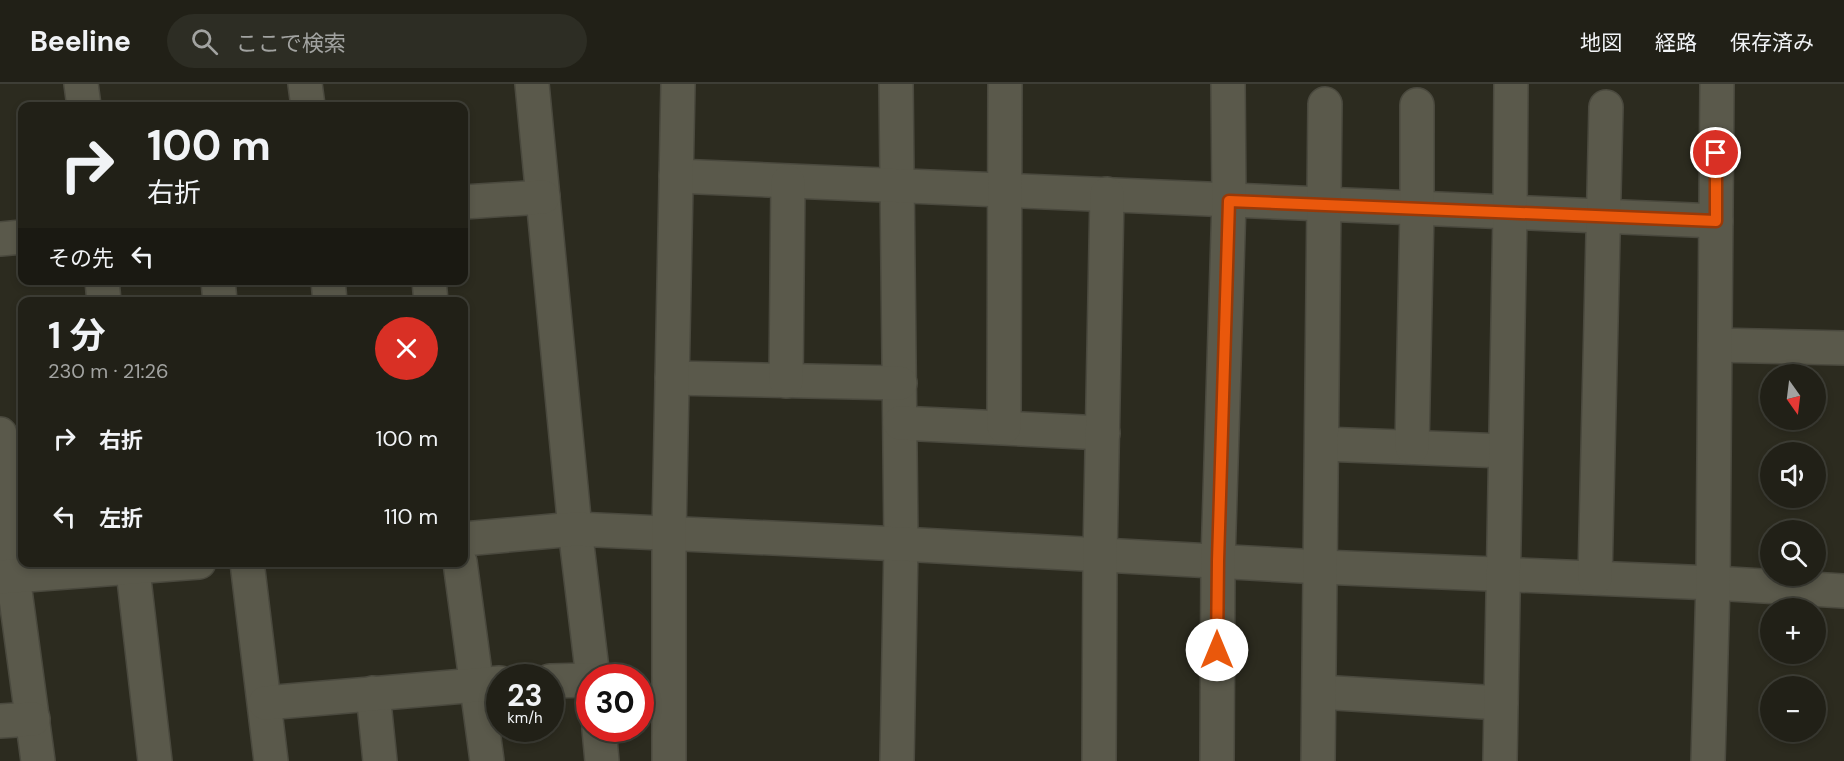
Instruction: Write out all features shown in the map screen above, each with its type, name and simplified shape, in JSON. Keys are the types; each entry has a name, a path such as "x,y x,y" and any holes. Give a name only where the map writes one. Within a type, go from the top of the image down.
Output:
{"street":[{"path":"81,84 83,102"},
{"path":"305,84 307,102"},
{"path":"532,84 589,664"},
{"path":"669,761 669,534 678,84"},
{"path":"896,84 901,544 897,761"},
{"path":"1004,427 1005,84"},
{"path":"1217,761 1218,561 1229,201 1228,84"},
{"path":"1500,761 1510,213 1510,84"},
{"path":"1708,761 1713,583 1717,84"},
{"path":"1318,761 1325,104"},
{"path":"1412,447 1417,105"},
{"path":"1595,578 1606,107"},
{"path":"676,176 1716,221"},
{"path":"786,381 788,182"},
{"path":"1099,761 1100,556 1107,194"},
{"path":"468,202 543,197"},
{"path":"0,239 18,237"},
{"path":"1714,345 1844,348"},
{"path":"672,378 900,383"},
{"path":"900,423 1103,433"},
{"path":"0,434 7,577 33,719 38,761"},
{"path":"1322,444 1505,451"},
{"path":"468,539 575,529 1844,591"},
{"path":"7,577 121,567"},
{"path":"132,567 155,761"},
{"path":"248,567 272,761"},
{"path":"461,567 486,674"},
{"path":"266,703 486,683"},
{"path":"1319,692 1501,703"},
{"path":"373,693 380,761"},
{"path":"0,722 33,719"},
{"path":"486,742 486,761"},
{"path":"600,742 602,761"}],"route":[{"path":"1217,650 1229,201 1716,221 1716,153"}]}
